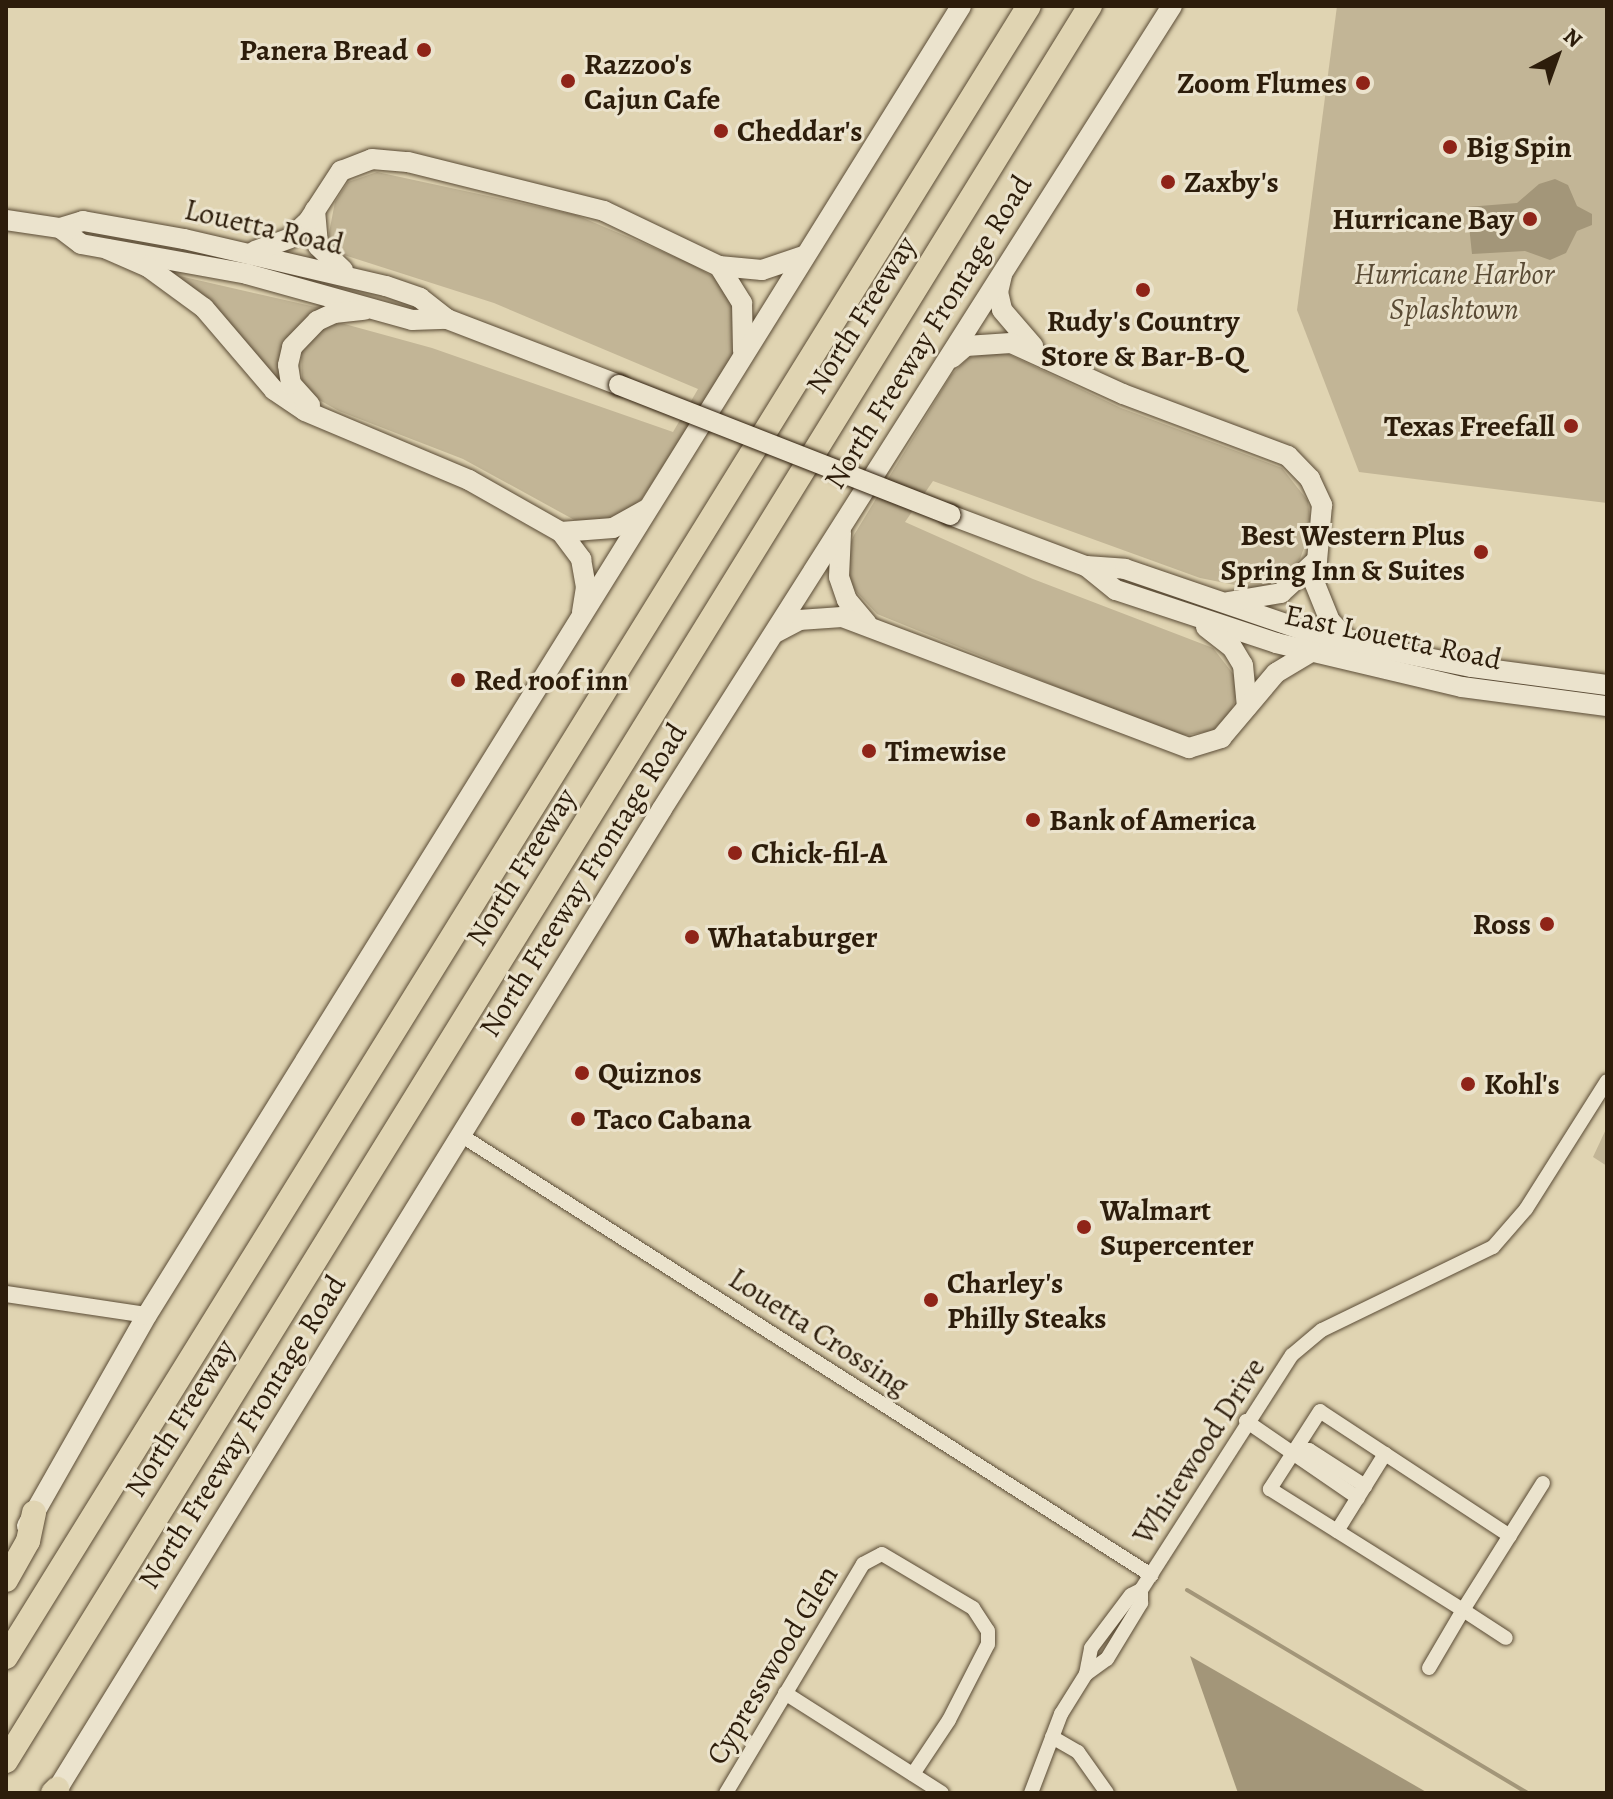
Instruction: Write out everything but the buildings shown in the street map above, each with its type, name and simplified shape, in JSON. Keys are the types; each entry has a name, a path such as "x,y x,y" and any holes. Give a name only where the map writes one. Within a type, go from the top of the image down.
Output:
{"highway":[{"name":"North Freeway","path":"6,1657 1029,6"},
{"name":"North Freeway","path":"6,1761 1090,6"},
{"path":"6,1580 28,1541 34,1513"}],"main road":[{"path":"6,1560 147,1315 581,622 961,6"},
{"name":"North Freeway Frontage Road","path":"55,1792 459,1134 1172,6"},
{"path":"252,252 290,238 315,210 329,185 348,167 372,159 408,162 604,211 719,266 762,270 806,255"},
{"path":"315,210 318,246 354,278"},
{"name":"Louetta Road","path":"6,220 60,228 83,221 252,252 354,278 420,298 447,319 619,385"},
{"name":"Louetta Road","path":"60,228 81,244 247,274 412,320 447,319"},
{"path":"107,249 148,267 185,292 222,326 274,390 336,424 469,480 561,532 581,559 586,587 581,622"},
{"path":"719,266 742,303 742,357"},
{"path":"1003,270 998,292 1002,310 1041,354"},
{"path":"336,424 291,384 288,365 292,347 303,333 334,313 378,309"},
{"path":"943,365 966,346 990,340 1041,354 1123,394 1288,456 1310,479 1322,505 1317,560 1321,606 1351,643"},
{"name":"East Louetta Road","path":"619,385 1086,566 1125,569 1214,603 1351,643 1454,663 1607,685"},
{"path":"561,532 613,528 652,505"},
{"path":"843,524 839,577 847,600 867,624"},
{"path":"1214,603 1261,600 1281,593 1317,560"},
{"name":"East Louetta Road","path":"1086,566 1116,590 1196,618 1311,652 1426,680 1607,706"},
{"path":"775,633 821,615 867,624 1169,744 1209,744 1233,727 1276,673 1311,652"},
{"path":"1196,618 1232,647 1243,665 1247,707"},
{"path":"1426,680 1454,663"}],"street":[{"name":"Whitewood Drive","path":"1031,1793 1052,1737 1086,1674 1091,1648 1113,1634 1131,1595 1141,1590 1246,1421 1292,1355 1322,1330 1493,1247 1526,1209 1607,1081"},
{"name":"Louetta Crossing","path":"459,1134 1151,1575"},
{"path":"6,1294 147,1315"},
{"path":"1506,1638 1270,1489 1320,1411 1382,1459 1510,1536"},
{"path":"1246,1421 1362,1492"},
{"path":"1337,1531 1382,1459"},
{"path":"1429,1668 1543,1483"},
{"name":"Cypresswood Glen","path":"726,1793 863,1564 882,1554 897,1559 985,1620 988,1644 949,1720 913,1774"},
{"path":"785,1693 942,1793"},
{"path":"1052,1737 1078,1752 1107,1793"}],"green space":[{"name":"Hurricane Harbor Splashtown","path":"1337,6 1607,6 1607,503 1359,472 1297,310"},
{"path":"377,172 576,215 692,264 715,278 733,297 738,343 729,362 643,497 624,516 580,523 463,459 339,411 312,396 302,381 301,350 324,326 341,323 432,348 673,432 698,389 494,303 344,255 328,238 335,202 348,182"},
{"path":"171,274 320,308 289,337 290,393"},
{"path":"1000,350 1121,408 1282,468 1308,501 1311,528 1300,559 1278,581 1255,589 1200,578 933,481 905,522 1033,579 1213,648 1234,675 1236,696 1231,712 1212,731 1180,736 1161,729 877,614 850,585 845,557 854,535 951,375 968,358"},
{"path":"1607,1127 1607,1166 1593,1157"}],"shaded area":[{"name":"Hurricane Bay","path":"1555,179 1568,185 1577,206 1592,214 1592,225 1577,231 1566,253 1550,260 1525,251 1472,254 1467,207 1517,203 1539,184"},
{"path":"1190,1656 1428,1793 1238,1793"}],"waterway":[{"path":"1187,1590 1528,1793"}],"place":[{"name":"Panera Bread","path":"424,50"},
{"name":"Razzoo's Cajun Cafe","path":"568,81"},
{"name":"Zoom Flumes","path":"1363,83"},
{"name":"Cheddar's","path":"721,131"},
{"name":"Big Spin","path":"1450,147"},
{"name":"Zaxby's","path":"1168,182"},
{"name":"Hurricane Bay","path":"1530,219"},
{"name":"Rudy's Country Store & Bar-B-Q","path":"1143,290"},
{"name":"Texas Freefall","path":"1571,426"},
{"name":"Best Western Plus Spring Inn & Suites","path":"1481,552"},
{"name":"Red roof inn","path":"458,680"},
{"name":"Timewise","path":"869,751"},
{"name":"Bank of America","path":"1033,820"},
{"name":"Chick-fil-A","path":"735,853"},
{"name":"Ross","path":"1547,924"},
{"name":"Whataburger","path":"692,937"},
{"name":"Quiznos","path":"582,1073"},
{"name":"Kohl's","path":"1468,1084"},
{"name":"Taco Cabana","path":"578,1119"},
{"name":"Walmart Supercenter","path":"1084,1227"},
{"name":"Charley's Philly Steaks","path":"931,1300"}]}
